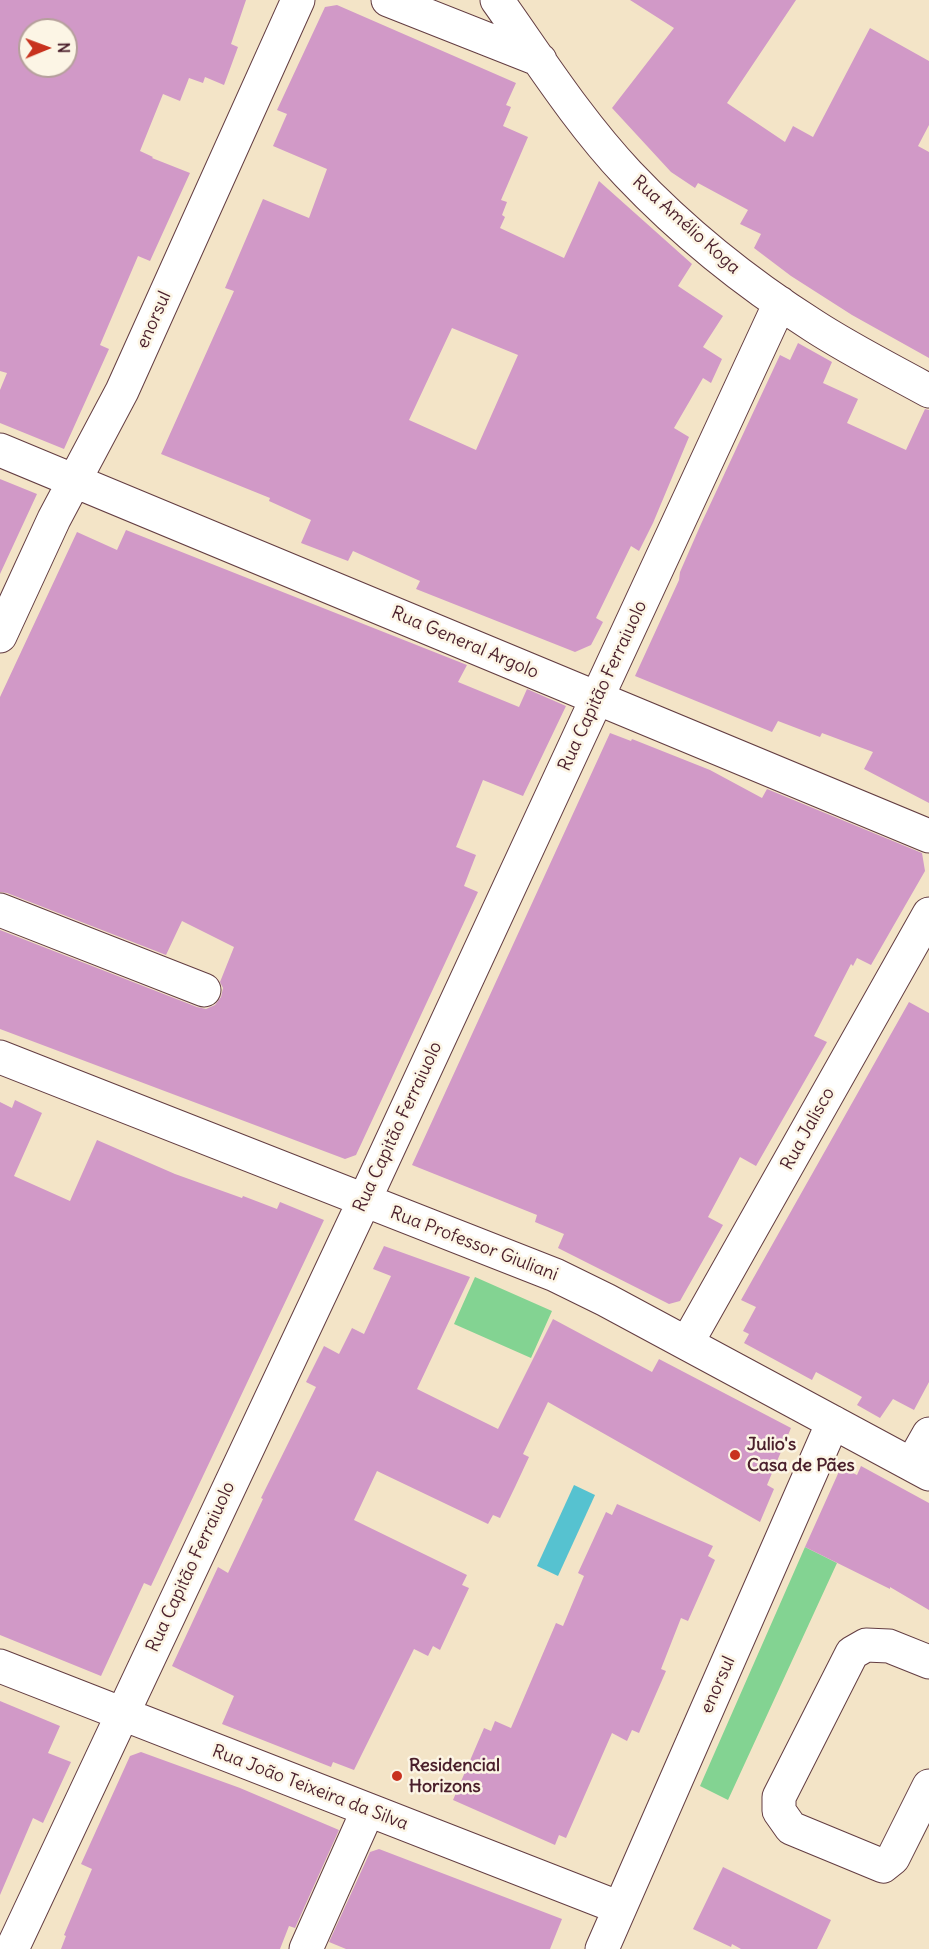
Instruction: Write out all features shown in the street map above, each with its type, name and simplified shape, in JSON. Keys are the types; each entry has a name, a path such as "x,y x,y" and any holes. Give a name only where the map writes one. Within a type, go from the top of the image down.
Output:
{"street":[{"name":"enorsul","path":"0,636 54,519 122,391 298,0"},
{"path":"388,0 540,60"},
{"name":"Rua Amélio Koga","path":"497,0 581,120 628,174 693,235 747,280 815,327 929,391"},
{"name":"Rua Capitão Ferraiuolo","path":"12,1949 364,1201 780,303"},
{"name":"Rua General Argolo","path":"0,450 929,836"},
{"path":"0,910 204,990"},
{"name":"Rua Jalisco","path":"687,1343 929,914"},
{"name":"Rua Professor Giuliani","path":"0,1057 555,1275 606,1299 920,1469"},
{"name":"enorsul","path":"602,1949 834,1422"},
{"path":"920,1469 929,1434"},
{"path":"929,1662 889,1646 866,1645 852,1653 779,1797 779,1811 791,1828 883,1866 893,1858 929,1786"},
{"name":"Rua João Teixeira da Silva","path":"0,1666 620,1908"},
{"path":"306,1949 368,1810"}],"green space":[{"path":"475,1277 552,1311 531,1358 454,1324"},
{"path":"805,1547 837,1563 728,1800 700,1786"}],"water":[{"path":"574,1485 595,1495 558,1576 537,1566"}],"building":[{"path":"0,0 246,0 231,44 238,47 224,85 205,77 203,83 189,78 180,101 163,94 140,151 190,173 150,261 138,256 100,345 109,349 64,449 0,423 0,390 7,373 0,371"},
{"path":"630,0 796,0 727,103 785,142 793,126 813,137 870,28 929,61 929,125 918,146 929,152 929,358 852,315 791,276 754,248 761,234 740,224 748,210 698,183 695,188 671,172 612,108 674,28"},
{"path":"337,5 516,83 506,105 511,107 503,126 528,137 501,200 507,202 502,215 505,217 500,228 564,258 599,181 692,264 678,286 723,316 703,347 722,359 711,383 703,378 674,428 689,437 653,523 639,551 631,546 596,618 603,622 591,645 575,652 416,589 420,581 353,551 348,561 301,543 311,520 269,501 270,498 161,454 234,291 225,288 263,199 309,218 327,169 273,146 287,114 277,110 325,7","holes":["452,328 518,355 476,450 409,420"]},
{"path":"798,343 832,362 823,383 858,399 847,423 906,450 925,409 929,410 929,803 864,769 873,752 822,733 820,737 778,721 772,732 635,676 679,580 680,572 701,524 780,355 790,360"},
{"path":"0,479 37,494 0,574"},
{"path":"126,530 467,665 458,682 519,707 527,689 566,706 523,796 483,780 456,847 476,855 464,886 478,892 356,1155 345,1159 0,1029 0,930 206,1009 215,1005 221,997 223,988 220,982 234,947 182,921 166,955 0,892 0,697 77,532 117,550"},
{"path":"610,733 631,741 632,739 710,770 762,798 767,789 922,853 925,871 871,965 857,958 853,966 851,964 814,1036 827,1042 756,1166 740,1157 708,1217 723,1225 680,1301 669,1304 558,1248 564,1234 535,1222 537,1215 412,1165"},
{"path":"909,1002 929,1013 929,1382 914,1410 893,1399 880,1418 857,1405 862,1397 816,1372 812,1380 744,1343 749,1334 743,1331 756,1307 741,1300"},
{"path":"15,1100 42,1113 14,1176 70,1201 97,1140 175,1174 242,1198 243,1196 277,1209 280,1202 324,1220 151,1586 144,1583 101,1676 0,1635 0,1102 12,1108"},
{"path":"384,1246 470,1277 417,1389 498,1429 553,1319 652,1372 659,1359 791,1428 767,1485 774,1489 760,1522 548,1402 523,1454 529,1457 500,1518 493,1515 488,1524 377,1471 354,1520 467,1575 462,1585 469,1588 440,1650 433,1646 428,1656 414,1649 354,1770 333,1762 331,1767 222,1724 234,1696 172,1666 218,1567 228,1573 263,1499 261,1498 316,1387 306,1382 324,1346 339,1354 352,1328 364,1334 391,1276 373,1269"},
{"path":"861,1466 929,1503 929,1610 890,1587 890,1589 805,1547 841,1467 857,1475"},
{"path":"617,1504 713,1546 708,1556 715,1560 688,1621 681,1618 661,1669 666,1671 639,1733 632,1730 627,1741 612,1733 566,1838 559,1835 555,1845 453,1800 484,1728 491,1731 495,1721 511,1728 556,1623 563,1626 584,1576 578,1573 606,1512 612,1515"},
{"path":"0,1701 60,1726 48,1753 71,1762 43,1823 33,1818 0,1895"},
{"path":"141,1752 240,1788 339,1830 295,1928 289,1926 280,1949 61,1949 66,1936 64,1935 92,1869 81,1864 130,1756"},
{"path":"379,1849 562,1919 550,1949 346,1949 329,1942 370,1852"},
{"path":"723,1867 831,1920 817,1949 741,1949 732,1944 731,1947 693,1929"}],"place":[{"name":"Julio's Casa de Pães","path":"735,1455"},
{"name":"Residencial Horizons","path":"397,1776"}]}
